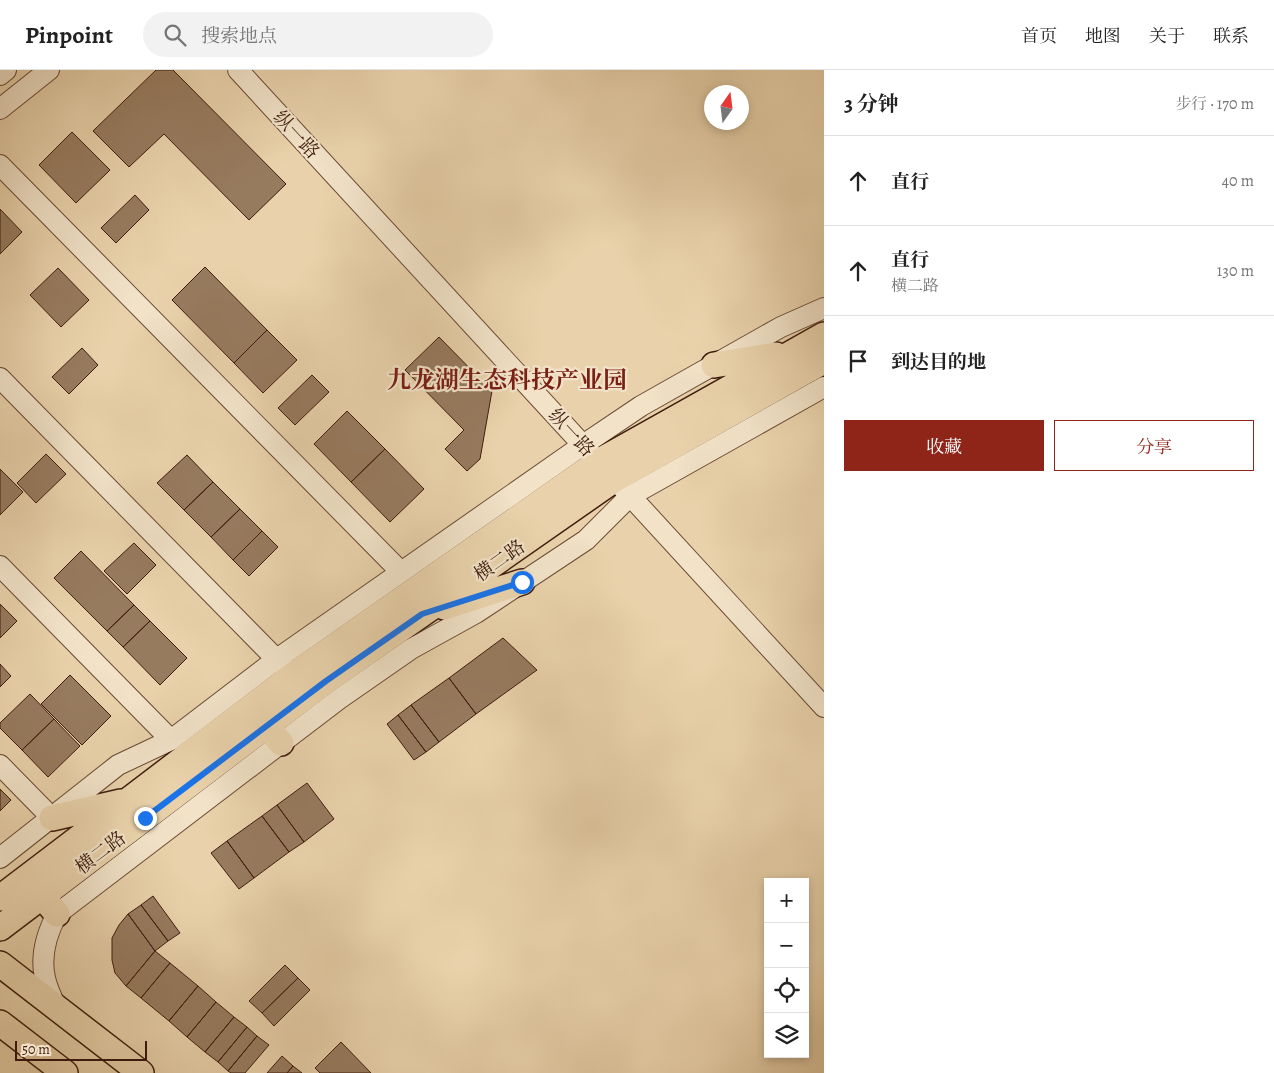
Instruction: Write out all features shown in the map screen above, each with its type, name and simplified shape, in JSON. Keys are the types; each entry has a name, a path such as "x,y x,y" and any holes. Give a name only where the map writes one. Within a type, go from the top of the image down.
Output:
{"main road":[{"name":"横二路","path":"0,928 49,905 137,809 285,667 410,594 607,470 807,362 824,335"},
{"path":"714,365 807,362"},
{"path":"410,594 522,582"},
{"name":"横二路","path":"0,898 137,809 273,735 410,594"},
{"path":"52,818 137,809"},
{"path":"0,964 141,1073"},
{"path":"0,1023 65,1073"}],"street":[{"path":"0,75 6,70"},
{"path":"0,109 49,70"},
{"name":"纵一路","path":"238,70 824,707"},
{"path":"0,165 410,594 607,470 824,387"},
{"path":"56,1007 45,977 44,955 48,931 49,905 273,735 339,699 410,649 476,614 586,540 607,470 641,406 781,327 824,308"},
{"path":"0,378 285,667 171,740 118,765 0,858"},
{"path":"0,566 171,740"},
{"path":"0,765 52,818"}],"building":[{"path":"156,70 173,70 286,184 249,220 164,134 129,167 93,131"},
{"path":"72,132 110,170 76,203 39,165"},
{"path":"135,195 149,210 116,243 101,228"},
{"path":"0,209 22,232 0,254"},
{"path":"205,267 267,330 234,363 172,300"},
{"path":"58,268 89,300 61,327 30,295"},
{"path":"267,330 297,360 263,393 234,363"},
{"path":"439,337 492,391 480,459 467,471 445,449 464,430 405,370"},
{"path":"82,348 98,365 69,394 52,377"},
{"path":"312,375 329,392 295,425 278,408"},
{"path":"347,411 385,449 351,482 314,444"},
{"path":"385,449 424,489 390,522 351,482"},
{"path":"46,454 66,474 36,503 17,483"},
{"path":"187,455 213,482 184,510 157,483"},
{"path":"0,469 23,492 0,515"},
{"path":"213,482 240,509 211,537 184,510"},
{"path":"240,509 262,531 233,560 211,537"},
{"path":"262,531 278,547 249,576 233,560"},
{"path":"134,543 156,565 127,594 104,571"},
{"path":"81,551 134,605 107,631 54,578"},
{"path":"0,604 17,621 0,638"},
{"path":"134,605 150,621 123,647 107,631"},
{"path":"150,621 187,658 160,685 123,647"},
{"path":"503,638 537,670 476,714 449,678"},
{"path":"0,664 11,676 0,687"},
{"path":"70,675 111,716 82,745 41,704"},
{"path":"449,678 476,714 439,742 411,705"},
{"path":"30,694 54,719 22,750 0,728 0,723"},
{"path":"411,705 439,742 426,752 398,715"},
{"path":"398,715 426,752 414,760 387,724"},
{"path":"54,719 80,746 48,777 22,750"},
{"path":"307,783 334,819 304,842 277,805"},
{"path":"0,789 11,800 0,811"},
{"path":"277,805 304,842 289,852 262,816"},
{"path":"262,816 289,852 254,878 227,841"},
{"path":"227,841 254,878 239,889 211,853"},
{"path":"153,896 180,933 168,941 141,905"},
{"path":"141,905 168,941 155,951 128,914"},
{"path":"128,914 155,951 126,986 115,973 112,960 112,938"},
{"path":"155,951 170,963 141,998 126,986"},
{"path":"170,963 198,986 169,1021 141,998"},
{"path":"285,965 298,978 262,1013 249,1001"},
{"path":"298,978 310,990 274,1026 262,1013"},
{"path":"198,986 216,1002 187,1037 169,1021"},
{"path":"216,1002 234,1017 205,1052 187,1037"},
{"path":"234,1017 247,1027 218,1062 205,1052"},
{"path":"247,1027 257,1036 228,1071 218,1062"},
{"path":"257,1036 269,1045 245,1073 231,1073 228,1071"},
{"path":"341,1042 371,1073 320,1073 315,1068"},
{"path":"282,1056 293,1066 287,1073 267,1073"},
{"path":"293,1066 302,1073 287,1073"}],"district":[{"name":"九龙湖生态科技产业园","path":"507,380"}],"route":[{"path":"145,818 326,681 422,614 522,582"}]}
